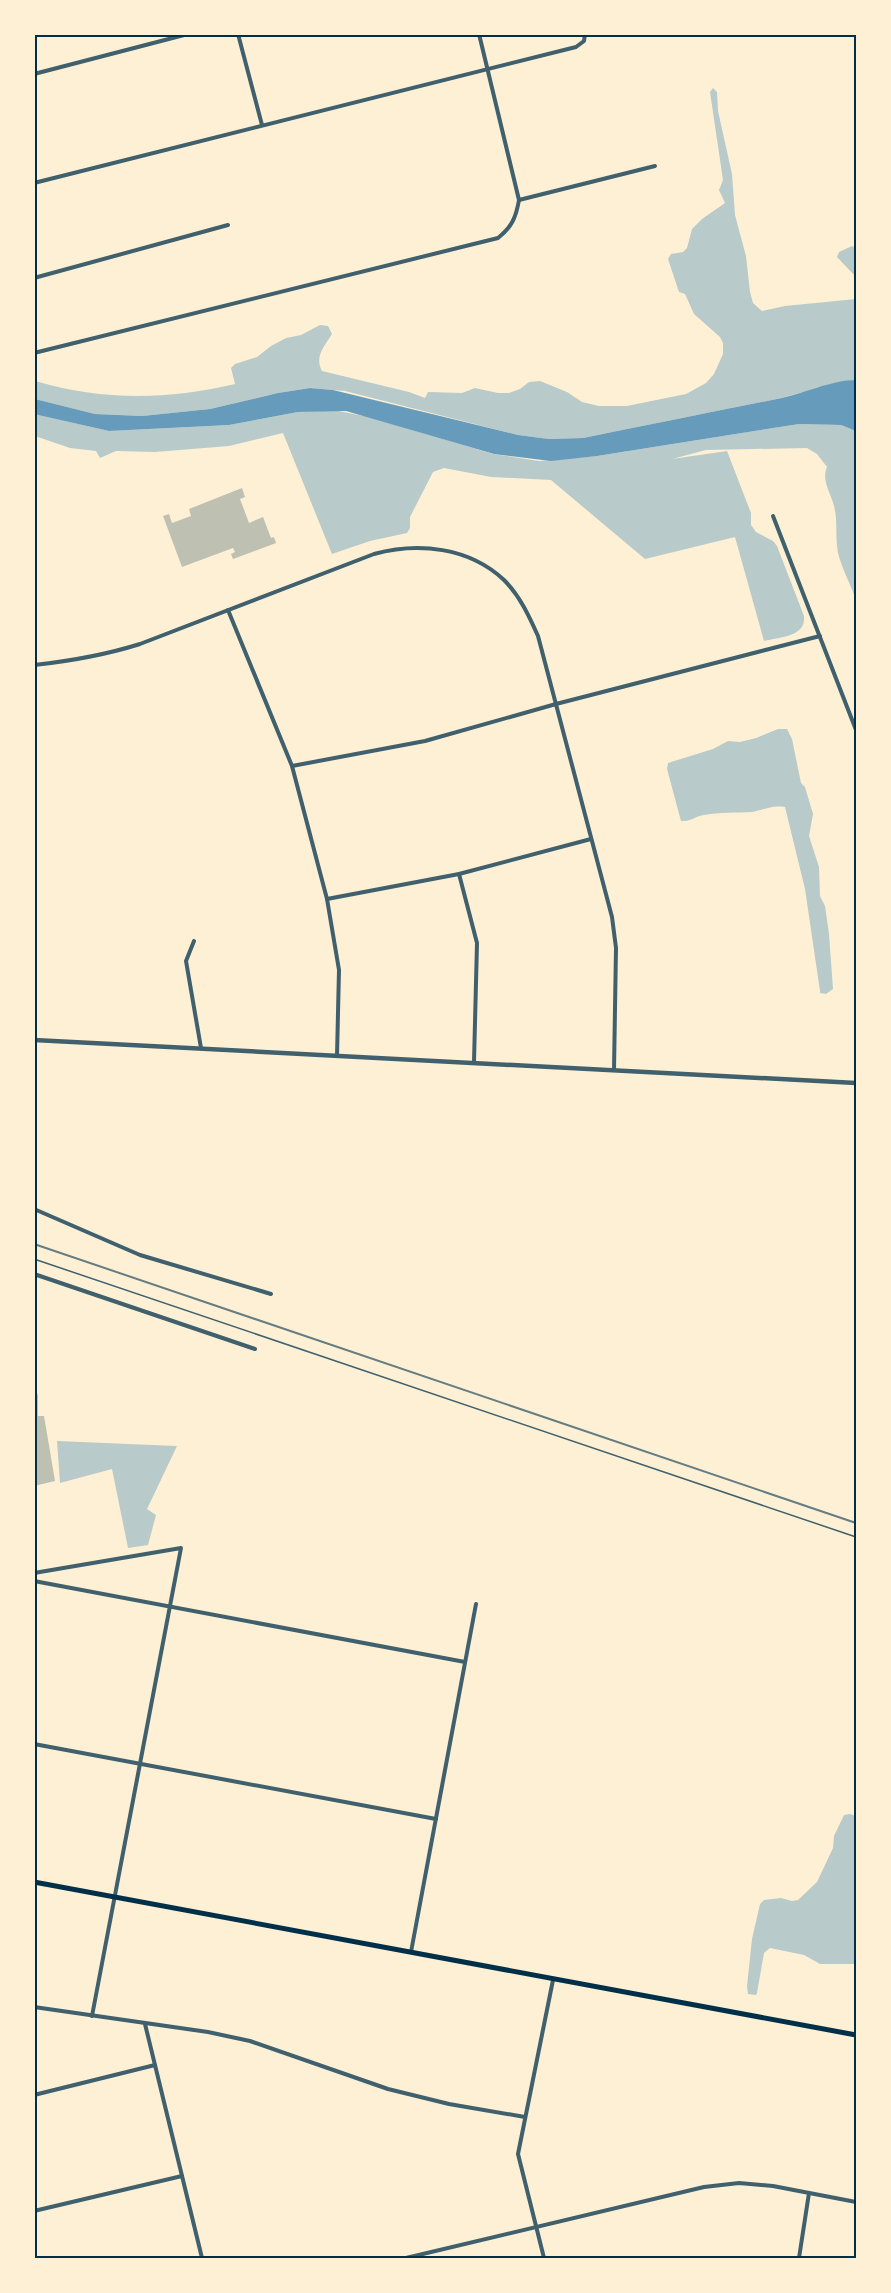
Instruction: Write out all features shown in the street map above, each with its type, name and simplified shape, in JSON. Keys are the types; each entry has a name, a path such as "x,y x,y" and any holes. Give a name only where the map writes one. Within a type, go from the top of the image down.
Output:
{"main road":[{"path":"34,1882 856,2035"}],"street":[{"path":"34,74 188,34"},
{"path":"238,34 262,125"},
{"path":"35,351 498,238 508,230 516,217 519,200 479,34"},
{"path":"34,183 576,47 584,41 585,34"},
{"path":"519,200 655,166"},
{"path":"34,278 228,225"},
{"path":"773,516 856,730"},
{"path":"34,665 70,662 109,654 374,554 398,548 428,548 455,552 474,560 504,580 525,606 538,636 612,917 616,948 614,1070"},
{"path":"228,609 292,766 327,899 339,970 337,1056"},
{"path":"292,766 425,741 556,704 820,636"},
{"path":"327,899 459,874 591,839"},
{"path":"459,874 477,943 474,1062"},
{"path":"194,940 186,961 201,1048"},
{"path":"34,1040 856,1083"},
{"path":"34,1209 140,1255 271,1294"},
{"path":"34,1274 255,1349"},
{"path":"34,1573 181,1548 93,2016"},
{"path":"34,1581 465,1662"},
{"path":"411,1953 476,1604"},
{"path":"34,1744 436,1819"},
{"path":"544,2259 518,2154 553,1980"},
{"path":"34,2007 208,2032 249,2041 388,2089 449,2104 525,2117"},
{"path":"145,2024 202,2259"},
{"path":"34,2095 155,2065"},
{"path":"34,2211 182,2176"},
{"path":"406,2259 704,2187 739,2183 773,2186 856,2202"},
{"path":"799,2259 809,2193"}],"lane":[{"path":"34,1259 856,1537"}],"shaded area":[{"path":"713,88 717,92 718,111 732,174 735,215 746,256 753,303 762,311 785,306 856,299 856,380 826,385 777,399 583,438 549,439 518,435 345,391 310,388 210,409 142,416 95,414 35,399 35,381 85,392 135,396 184,393 235,384 231,368 235,364 257,357 286,338 301,335 320,325 328,326 332,334 320,356 322,371 425,398 428,392 462,393 475,388 509,393 529,382 540,381 567,392 582,402 599,406 627,406 686,394 706,383 714,374 723,354 723,343 720,337 694,314 685,294 679,292 668,259 671,254 683,252 687,248 692,229 725,203 719,190 723,180 710,92"},
{"path":"852,246 856,248 856,277 837,257 839,252"},
{"path":"333,410 369,417 493,454 539,461 597,456 799,424 841,425 856,431 856,600 838,553 835,512 825,477 827,467 817,454 807,448 706,450 672,459 727,451 751,513 751,525 756,532 773,541 777,546 804,616 804,623 791,635 764,641 735,537 645,559 551,480 491,477 444,468 433,472 410,517 410,528 407,533 370,541 332,554 283,433 229,446 155,452 116,451 100,458 96,451 70,448 35,436 35,414 109,431 229,425 298,412"},
{"path":"778,729 787,729 792,739 801,783 805,787 813,814 809,836 819,867 820,896 825,906 829,934 833,989 826,994 820,993 805,889 785,807 772,807 752,812 710,814 681,821 667,769 668,763 713,749 728,741 740,742"},
{"path":"57,1441 177,1446 147,1509 156,1515 148,1545 128,1548 112,1469 60,1483"},
{"path":"844,1815 856,1816 856,1964 820,1964 804,1955 770,1948 764,1953 757,1993 756,1995 748,1994 752,1939 760,1904 764,1900 781,1898 798,1900 817,1882 833,1848 834,1836"}],"water":[{"path":"856,380 856,431 841,425 799,424 597,456 551,461 494,454 346,411 298,412 229,425 109,431 34,414 35,399 95,414 142,416 210,409 310,388 333,390 518,435 549,439 583,438 777,399 837,382"}],"building":[{"path":"242,488 245,497 240,499 249,523 263,517 271,538 274,537 276,543 233,559 231,554 235,552 233,548 182,567 163,516 169,514 172,523 191,516 189,509"},
{"path":"34,1381 38,1396 38,1416 44,1416 55,1481 34,1486"}],"railway":[{"path":"34,1244 856,1523"}]}
